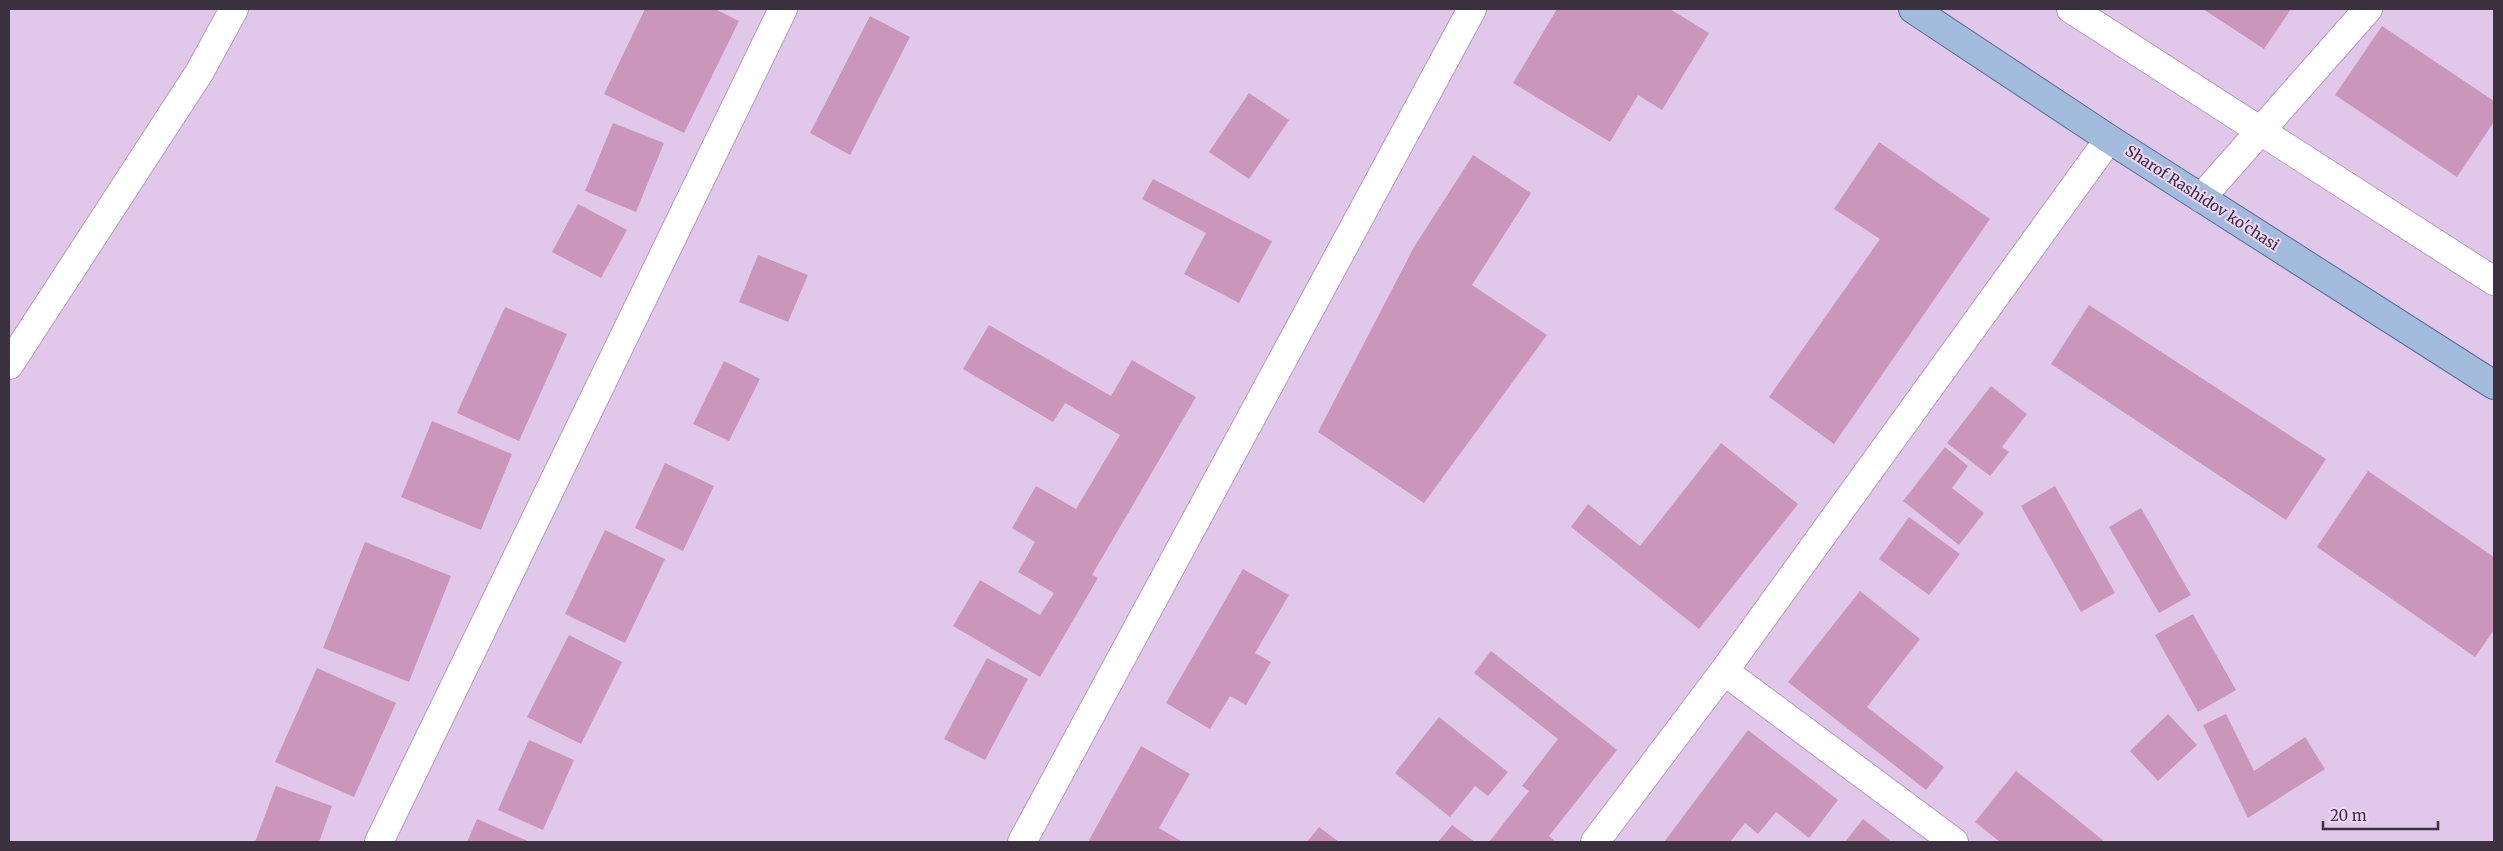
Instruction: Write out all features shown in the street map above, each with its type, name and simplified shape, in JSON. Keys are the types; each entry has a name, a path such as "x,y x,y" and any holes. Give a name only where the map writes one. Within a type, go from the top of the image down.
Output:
{"main road":[{"name":"Sharof Rashidov ko'chasi","path":"1913,9 2201,198 2494,385"}],"street":[{"path":"9,365 199,73 234,9"},
{"path":"379,842 783,9"},
{"path":"1022,842 1472,9"},
{"path":"2071,9 2262,130 2494,281"},
{"path":"2201,198 2368,9"},
{"path":"1595,842 1724,671 2109,138"},
{"path":"1724,671 1954,842"}],"building":[{"path":"645,9 715,9 739,21 684,133 604,94"},
{"path":"1557,9 1670,9 1709,33 1662,110 1638,95 1610,142 1513,83"},
{"path":"2203,9 2291,9 2264,49"},
{"path":"870,16 910,37 850,155 810,133"},
{"path":"2382,26 2494,101 2494,122 2457,177 2335,95"},
{"path":"1249,93 1289,120 1249,179 1209,152"},
{"path":"613,123 664,143 636,212 585,191"},
{"path":"1879,142 1990,219 1834,444 1769,397 1880,239 1834,209"},
{"path":"1473,155 1531,193 1472,285 1547,335 1424,503 1318,432 1414,247"},
{"path":"1153,179 1272,241 1239,303 1184,274 1206,233 1142,199"},
{"path":"578,204 627,230 601,278 552,252"},
{"path":"758,255 808,275 788,322 739,302"},
{"path":"2089,305 2326,459 2286,520 2051,364"},
{"path":"505,307 567,334 519,441 457,413"},
{"path":"989,325 1111,396 1132,360 1196,397 1092,575 1098,578 1040,677 953,626 980,580 1040,615 1054,593 1018,572 1035,542 1012,528 1036,486 1076,509 1120,435 1065,403 1053,422 963,369"},
{"path":"724,361 760,379 729,441 693,424"},
{"path":"1991,386 2027,414 2002,447 2009,452 1990,476 1947,443"},
{"path":"432,421 512,454 481,530 401,497"},
{"path":"1721,443 1798,504 1699,629 1571,527 1588,504 1640,546"},
{"path":"1945,447 1968,466 1952,488 1984,513 1959,545 1903,501"},
{"path":"665,463 714,486 683,551 635,528"},
{"path":"2368,471 2494,557 2494,630 2475,657 2317,547"},
{"path":"2055,486 2115,593 2081,612 2021,506"},
{"path":"2141,508 2191,595 2159,613 2109,527"},
{"path":"1909,517 1960,554 1929,595 1879,559"},
{"path":"605,530 665,559 625,643 565,614"},
{"path":"365,542 451,576 409,682 323,648"},
{"path":"1243,569 1289,595 1255,653 1271,662 1246,705 1230,696 1210,729 1166,703"},
{"path":"1860,591 1920,639 1867,707 1944,767 1926,790 1788,682"},
{"path":"2193,614 2236,690 2198,712 2155,635"},
{"path":"569,635 622,662 581,744 527,717"},
{"path":"1491,651 1617,750 1549,836 1556,842 1489,842 1529,791 1522,786 1558,739 1474,673"},
{"path":"987,658 1028,679 985,760 944,739"},
{"path":"317,668 396,703 354,797 275,762"},
{"path":"2168,714 2197,745 2158,781 2130,751"},
{"path":"2226,714 2254,771 2305,737 2325,769 2248,818 2203,725"},
{"path":"1439,717 1508,772 1488,796 1475,786 1450,817 1395,773"},
{"path":"1748,730 1838,800 1809,838 1776,812 1758,834 1745,823 1730,842 1664,842"},
{"path":"529,740 574,760 543,830 498,810"},
{"path":"1141,746 1190,774 1159,828 1181,841 1088,842"},
{"path":"2016,771 2105,842 2000,842 1975,822"},
{"path":"276,786 332,806 319,842 255,842"},
{"path":"477,819 530,842 467,842"},
{"path":"1863,819 1892,842 1845,842"},
{"path":"1452,825 1475,842 1438,842"},
{"path":"1319,827 1339,842 1307,842"}]}
